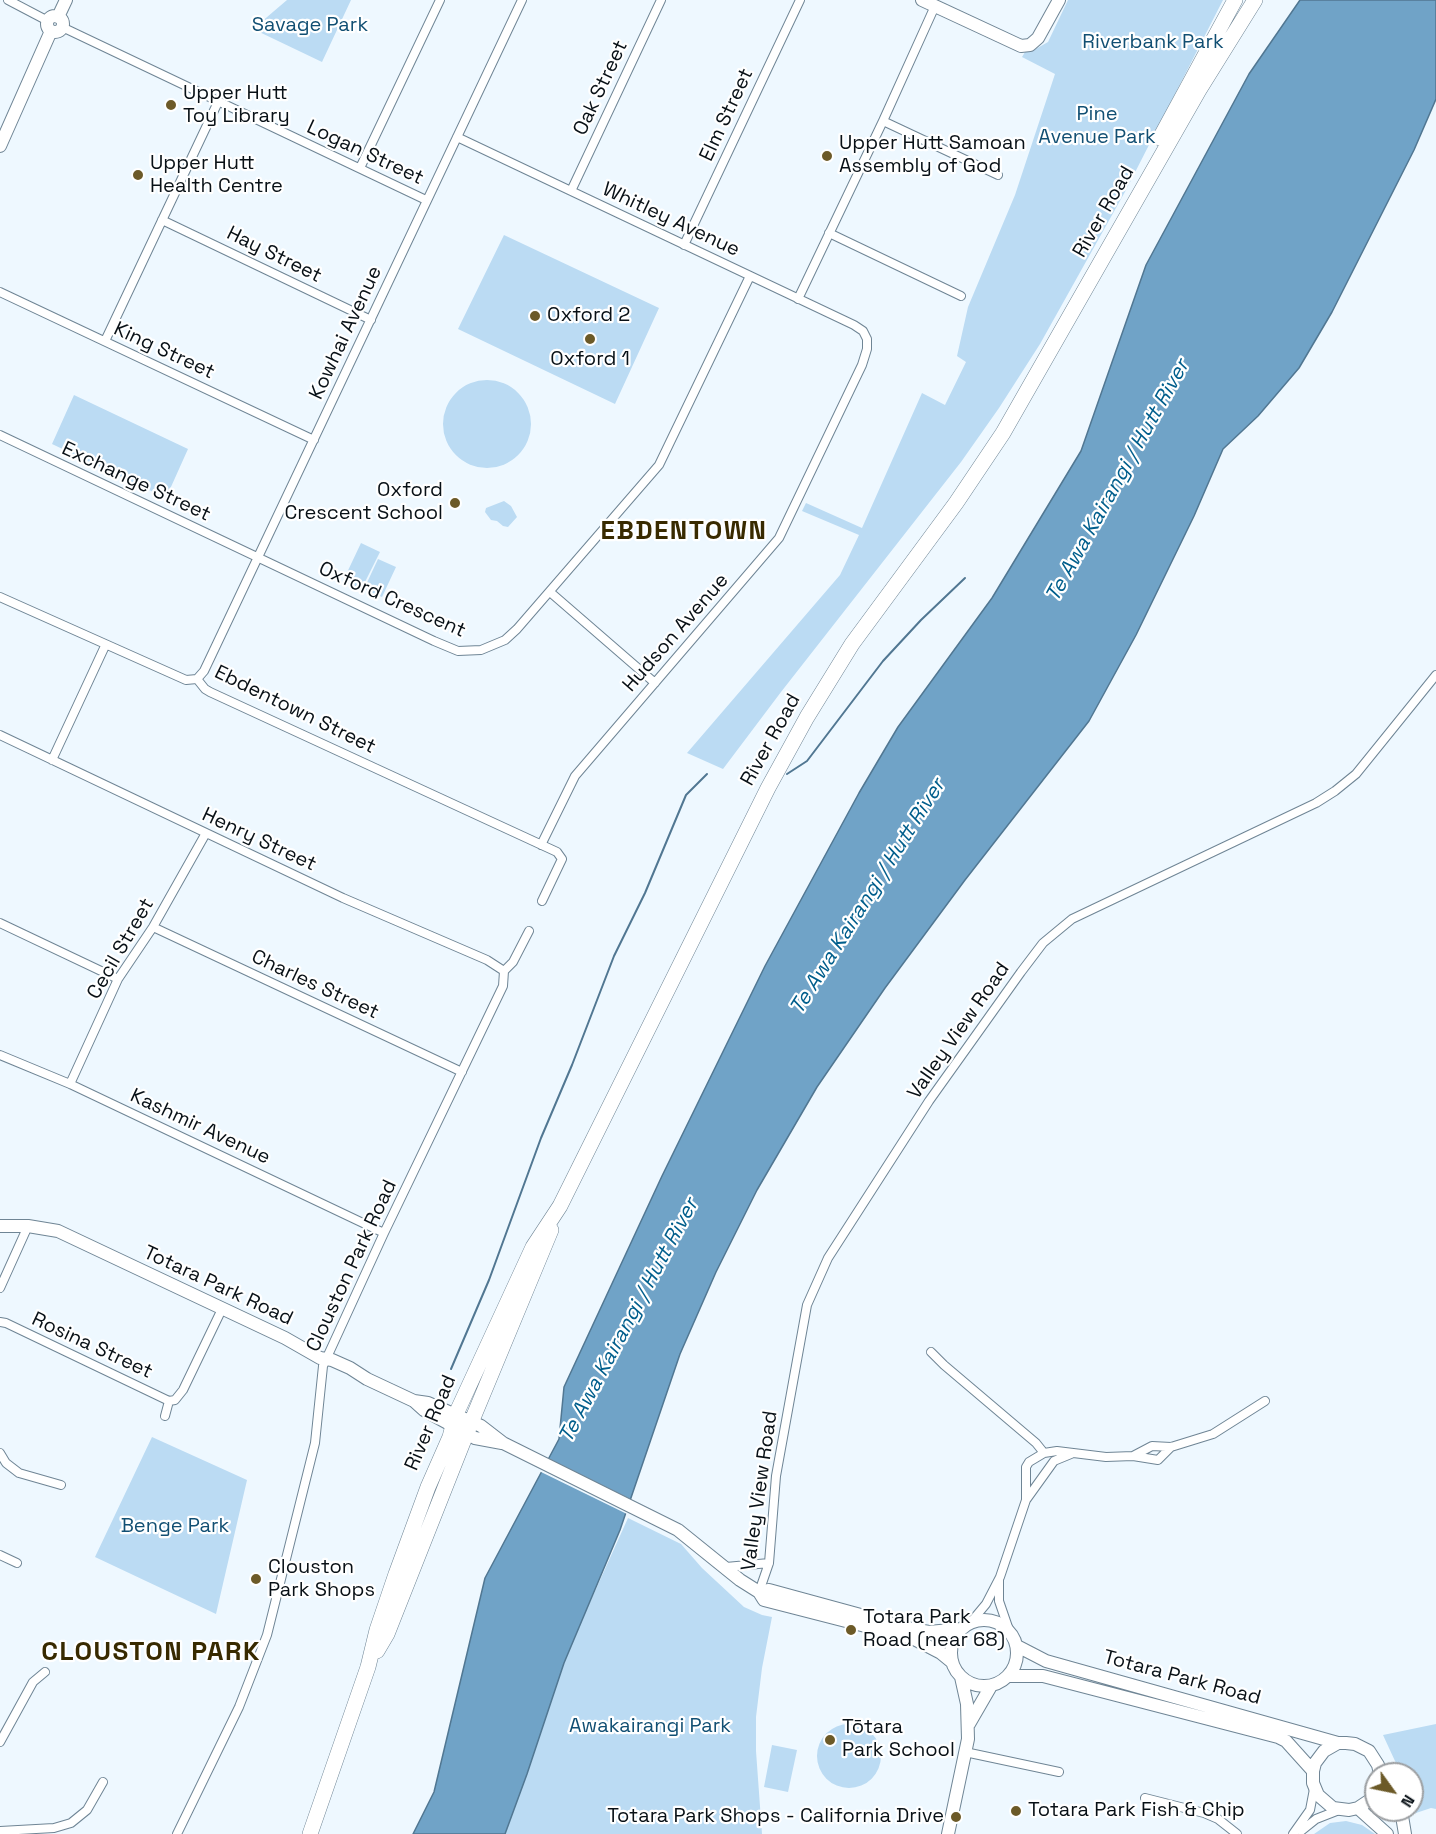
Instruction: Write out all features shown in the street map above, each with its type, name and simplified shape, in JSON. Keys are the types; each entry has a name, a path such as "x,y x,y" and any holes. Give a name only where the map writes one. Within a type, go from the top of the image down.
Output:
{"highway":[{"name":"River Road","path":"1065,322 1170,118 1235,0"},
{"path":"1199,90 1246,0"},
{"name":"River Road","path":"310,1834 368,1667 387,1634 462,1424 533,1247 560,1206 768,788 807,717 872,616 986,460 1199,90 1255,0"}],"street":[{"name":"Logan Street","path":"8,0 426,201"},
{"path":"0,146 66,0"},
{"path":"360,168 440,0"},
{"name":"Kowhai Avenue","path":"197,679 204,671 522,0"},
{"name":"Oak Street","path":"571,191 661,0"},
{"name":"Elm Street","path":"684,245 800,0"},
{"path":"922,0 1015,44 1027,46 1042,34 1059,0"},
{"path":"798,299 935,6"},
{"path":"105,341 218,102"},
{"path":"883,121 998,175"},
{"name":"Whitley Avenue","path":"457,137 858,327 867,339"},
{"name":"Hay Street","path":"162,220 371,320"},
{"path":"829,233 961,296"},
{"name":"Oxford Crescent","path":"258,557 458,651 480,650 505,640 518,629 664,459 750,276"},
{"name":"King Street","path":"0,292 314,440"},
{"name":"Hudson Avenue","path":"542,845 575,776 779,537 862,365 867,349 867,339"},
{"name":"Exchange Street","path":"0,435 258,557"},
{"path":"550,592 655,683"},
{"name":"Ebdentown Street","path":"0,597 105,646 118,649 186,680 197,679 210,692 542,845"},
{"path":"52,760 105,646"},
{"name":"Valley View Road","path":"759,1592 769,1563 776,1476 807,1305 828,1258 929,1101 1021,972 1043,943 1072,919 1316,803 1335,791 1356,774 1436,675"},
{"name":"Henry Street","path":"0,735 423,934 487,960 504,971"},
{"name":"Cecil Street","path":"70,1084 118,979 153,927 206,833"},
{"path":"542,845 557,852 562,859 542,901"},
{"path":"0,923 118,979"},
{"name":"Charles Street","path":"153,927 462,1072"},
{"name":"Clouston Park Road","path":"177,1834 239,1707 267,1635 315,1443 323,1366 502,986 504,971 513,962 529,931"},
{"name":"Kashmir Avenue","path":"0,1055 70,1084 384,1233"},
{"name":"Totara Park Road","path":"0,1226 28,1226 58,1231 320,1358 350,1368 367,1379 414,1401 428,1403 462,1424 475,1438 503,1443 678,1530 740,1580 759,1592 764,1600 912,1638 941,1653 952,1662"},
{"path":"0,1288 28,1226"},
{"name":"Rosina Street","path":"0,1322 169,1401 176,1400 183,1390 222,1309"},
{"path":"931,1352 1036,1443 1044,1453"},
{"name":"Rosina Street","path":"165,1416 169,1401"},
{"path":"1133,1456 1152,1446 1171,1447 1213,1434 1265,1401"},
{"path":"1026,1500 1026,1467 1029,1462 1044,1453 1057,1451 1158,1460 1171,1447"},
{"path":"0,1453 6,1463 19,1473 61,1485"},
{"path":"948,1834 969,1724 961,1677 952,1662 952,1645 986,1604 1000,1577 1026,1500 1054,1461 1071,1454"},
{"path":"0,1555 17,1563"},
{"path":"726,1567 769,1563"},
{"path":"969,1724 991,1686 1008,1676 1016,1662 1017,1646 999,1601 1000,1577"},
{"name":"Totara Park Road","path":"759,1592 769,1590 928,1632 966,1626"},
{"path":"966,1626 981,1620 992,1620 1009,1630"},
{"name":"Totara Park Road","path":"1017,1646 1046,1661 1338,1743 1354,1744 1362,1747 1376,1762"},
{"path":"0,1742 33,1682 45,1672"},
{"name":"Totara Park Road","path":"1008,1676 1043,1676 1278,1737 1291,1746 1313,1771"},
{"path":"961,1677 975,1685 991,1686"},
{"path":"1295,1834 1310,1810 1315,1763 1324,1750 1338,1743"},
{"path":"965,1752 1059,1772"},
{"path":"0,1831 54,1827 71,1823 87,1810 103,1782"},
{"path":"1314,1789 1322,1800 1339,1810"},
{"path":"1144,1798 1204,1813 1218,1819 1237,1834"},
{"path":"1295,1834 1316,1819 1339,1810 1358,1808 1364,1804"},
{"path":"1358,1808 1387,1834"}],"green space":[{"name":"Savage Park","path":"287,0 351,0 322,62 253,29"},
{"name":"Pine Avenue Park","path":"1068,0 1223,0 1126,190 1040,344 961,462 723,769 687,753 840,575 859,535 802,511 806,503 862,528 922,393 945,405 966,362 957,356 968,307 1015,195 1055,74 1022,57 1025,52 1048,42"},
{"path":"504,235 659,308 615,404 458,329"},
{"path":"487,380 504,384 518,393 527,407 531,424 527,441 518,455 504,464 487,468 470,464 456,455 447,441 443,424 447,407 456,393 470,384"},
{"path":"74,395 188,449 166,498 52,444"},
{"path":"504,501 511,506 517,517 508,527 491,520 485,512 486,508"},
{"path":"361,543 380,552 361,590 343,581"},
{"path":"378,559 396,567 382,597 364,589"},
{"name":"Benge Park","path":"152,1437 247,1480 216,1614 95,1557"},
{"name":"Awakairangi Park","path":"628,1518 681,1544 702,1568 744,1607 772,1617 762,1668 756,1717 762,1834 497,1834 554,1682"},
{"path":"843,1724 855,1724 872,1733 879,1744 881,1756 879,1768 872,1779 855,1788 843,1788 831,1783 822,1774 817,1762 817,1750 822,1738 831,1729"},
{"path":"1436,1724 1436,1809 1424,1810 1424,1762 1395,1762 1383,1735"},
{"path":"772,1745 797,1750 788,1792 764,1787"},
{"path":"1346,1821 1362,1825 1375,1834 1314,1834 1330,1823"}],"water":[{"name":"Te Awa Kairangi / Hutt River","path":"1300,0 1436,0 1436,99 1414,150 1332,312 1299,368 1258,416 1223,449 1194,516 1136,635 1089,721 965,880 885,988 817,1087 757,1190 716,1272 680,1354 620,1530 564,1663 505,1834 413,1834 434,1792 485,1578 559,1439 564,1387 662,1176 765,966 859,793 898,727 992,598 1081,451 1146,265 1249,74"}],"pier":[{"path":"546,1458 634,1501 629,1515 539,1471"}],"waterway":[{"path":"787,774 807,761 883,661 965,578"},
{"path":"451,1369 489,1280 541,1138 614,956 645,893 686,795 707,774"}],"place":[{"name":"Upper Hutt Toy Library","path":"171,105"},
{"name":"Upper Hutt Samoan Assembly of God","path":"827,156"},
{"name":"Upper Hutt Health Centre","path":"138,175"},
{"name":"Oxford 2","path":"535,316"},
{"name":"Oxford 1","path":"590,339"},
{"name":"Oxford Crescent School","path":"455,503"},
{"name":"Clouston Park Shops","path":"256,1579"},
{"name":"Totara Park Road (near 68)","path":"851,1630"},
{"name":"Tōtara Park School","path":"830,1740"},
{"name":"Totara Park Fish & Chip","path":"1016,1811"},
{"name":"Totara Park Shops - California Drive","path":"956,1817"}],"district":[{"name":"EBDENTOWN","path":"684,532"},
{"name":"CLOUSTON PARK","path":"151,1653"}],"park label":[{"name":"Riverbank Park","path":"1153,43"}]}
